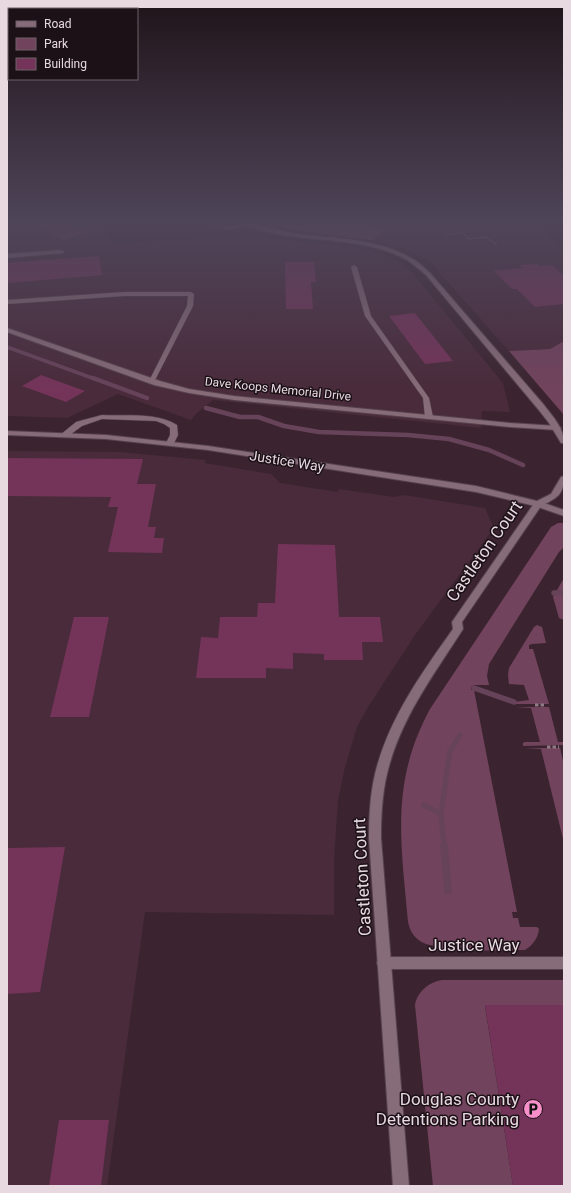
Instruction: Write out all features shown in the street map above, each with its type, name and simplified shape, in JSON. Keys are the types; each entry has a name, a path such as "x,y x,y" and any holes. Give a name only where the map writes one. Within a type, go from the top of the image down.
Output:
{"street":[{"path":"432,279 557,428 564,442"},
{"name":"Dave Koops Memorial Drive","path":"7,330 152,381 190,391 234,398 510,425 557,428"},
{"name":"Justice Way","path":"7,433 64,435 170,443 468,488 538,504 564,513"},
{"name":"Castleton Court","path":"401,1186 375,831 377,797 381,774 388,750 403,715 458,629 457,622 538,504 554,496 564,479"},
{"name":"Justice Way","path":"384,963 564,963"}],"lane":[{"path":"357,279 368,316 426,398 429,417"},
{"path":"7,302 124,294 191,294 190,306 152,381"},
{"path":"64,435 79,424 102,417 157,419 167,422 174,427 174,435 170,443"}],"path":[{"path":"535,705 545,705"},
{"path":"547,747 559,747"}],"shaded area":[{"path":"7,279 417,279 503,383 510,412 482,411 481,428 213,400 191,420 118,394 67,418 7,416"},
{"path":"445,279 564,279 564,341 550,349 509,351"},
{"path":"7,451 120,452 205,460 205,463 271,474 280,483 338,492 339,489 394,497 404,495 485,508 494,528 415,635 368,707 357,727 345,767 338,800 334,859 334,915 145,912 107,1186 7,1186"}],"green space":[{"path":"564,341 564,415 509,351 550,349"},
{"path":"558,523 564,523 564,547 559,552 489,664 487,676 489,685 474,685 471,687 471,690 474,690 517,912 512,912 513,918 518,918 520,927 537,927 539,929 538,935 535,941 525,950 438,951 437,946 426,944 414,936 408,922 401,839 401,813 409,762 417,736 430,709 551,527"},
{"path":"564,578 564,620 559,618 553,597"},
{"path":"537,625 542,627 546,643 529,645 529,649 533,649 549,704 514,704 514,702 529,700 524,685 509,684 509,668 534,627"},
{"path":"515,707 549,707 558,742 564,742 564,745 523,746 523,743 525,742 540,742 531,708"},
{"path":"525,748 560,748 564,765 564,843 541,749"},
{"path":"442,980 564,980 564,1005 485,1006 513,1186 433,1186 415,1005 418,996 424,988"}],"building":[{"path":"7,279 58,279 7,283"},
{"path":"285,279 316,279 316,282 311,282 313,309 286,309"},
{"path":"502,279 564,279 564,304 535,307 517,289 512,289"},
{"path":"415,313 453,361 425,364 389,316"},
{"path":"41,375 85,391 66,402 22,386"},
{"path":"7,458 143,459 137,484 156,484 148,527 156,527 154,538 164,538 162,553 108,552 118,507 108,507 111,497 7,496"},
{"path":"278,544 335,545 339,617 380,617 383,642 362,642 363,660 324,660 324,654 293,653 293,669 266,668 266,678 196,678 201,637 218,638 220,617 257,617 258,603 275,603"},
{"path":"74,617 109,617 89,717 50,717"},
{"path":"65,847 40,992 7,994 7,848"},
{"name":"Douglas County Detentions Parking","path":"485,1005 564,1005 564,1186 513,1186"},
{"path":"59,1120 109,1120 101,1186 49,1186"}],"waterway":[{"path":"7,347 95,379"},
{"path":"93,378 147,398"},
{"path":"206,408 240,417 258,417 284,426 319,432 408,435 449,439 489,450 523,465"},
{"path":"554,593 564,593"},
{"path":"474,688 514,702"},
{"path":"441,814 450,751 460,735"},
{"path":"424,805 441,814"},
{"path":"441,814 444,847"},
{"path":"444,846 448,891"}],"place":[{"name":"Douglas County Detentions Parking","path":"533,1109"}]}
